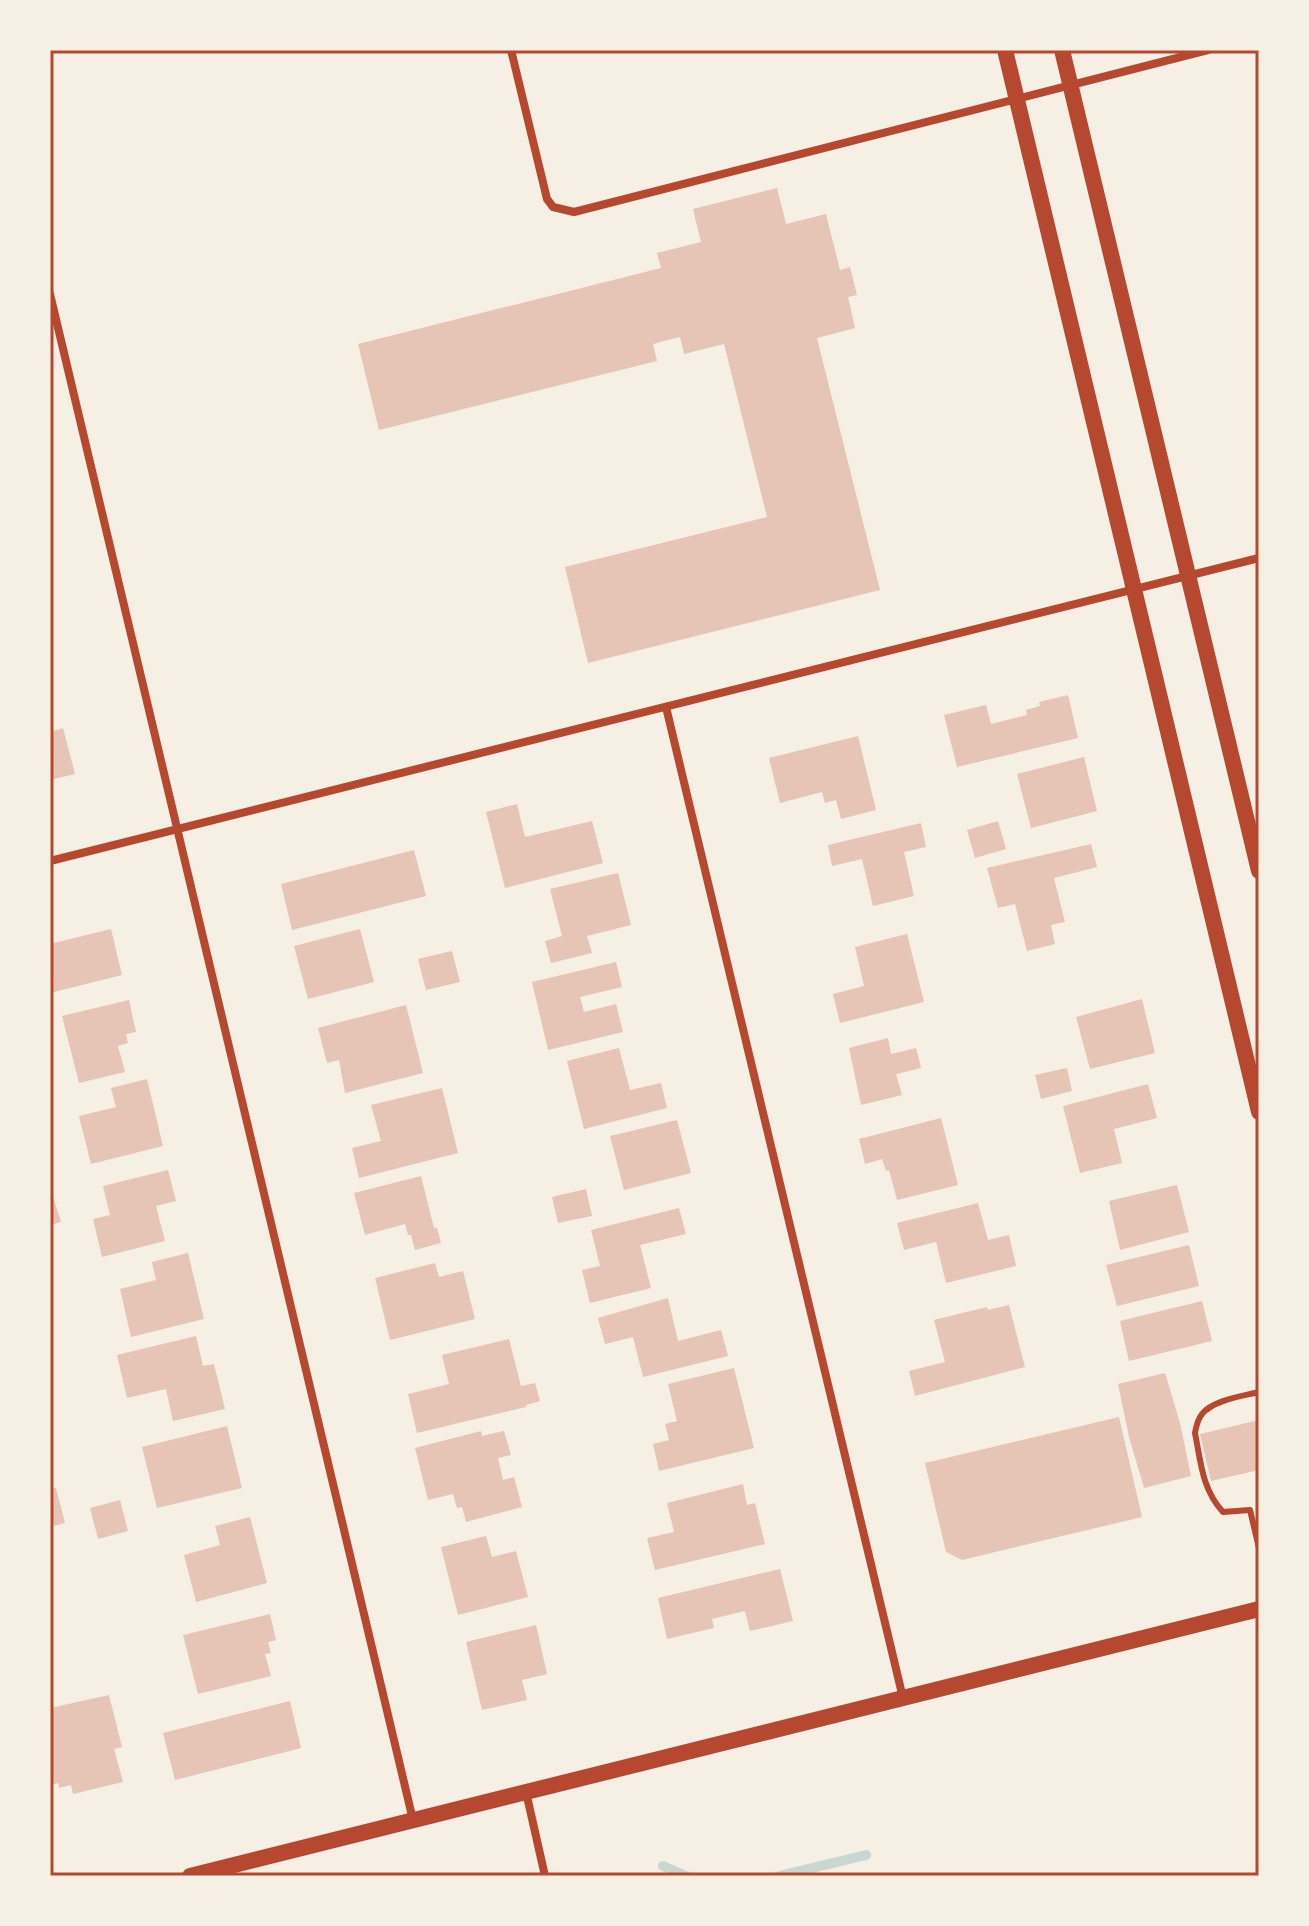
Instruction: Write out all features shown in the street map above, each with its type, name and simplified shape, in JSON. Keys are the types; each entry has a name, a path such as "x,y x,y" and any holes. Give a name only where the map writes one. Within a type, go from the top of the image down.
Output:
{"main road":[{"path":"1005,50 1256,1081 1259,1112"},
{"path":"1062,50 1259,871"},
{"path":"190,1876 1259,1609"}],"street":[{"path":"511,50 547,199 553,207 574,212 1208,50"},
{"path":"50,294 413,1820"},
{"path":"50,861 1259,558"},
{"path":"666,707 903,1698"},
{"path":"526,1792 545,1876"}],"lane":[{"path":"1259,1392 1226,1400 1203,1412 1195,1433 1207,1489 1223,1512 1250,1510 1259,1506"},
{"path":"1250,1510 1259,1548"}],"building":[{"path":"777,188 786,224 826,214 840,270 850,267 857,295 848,297 855,328 817,338 880,590 588,663 565,567 767,517 724,344 684,354 680,337 653,344 657,361 379,430 358,344 661,268 657,253 701,242 693,209"},
{"path":"1068,695 1078,738 957,767 944,715 986,705 991,724 1027,715 1026,710 1040,706 1039,702"},
{"path":"63,728 75,774 50,780 50,732"},
{"path":"858,736 876,810 841,819 836,800 825,803 822,792 780,803 769,758"},
{"path":"1084,757 1097,811 1031,828 1017,774"},
{"path":"517,804 525,837 592,821 603,863 505,888 486,812"},
{"path":"998,821 1006,849 975,858 967,830"},
{"path":"921,823 926,847 904,852 914,896 873,906 862,859 832,866 828,845"},
{"path":"1091,844 1097,867 1054,878 1065,922 1051,925 1055,944 1027,951 1015,904 998,908 987,868"},
{"path":"414,850 426,896 292,930 281,884"},
{"path":"618,873 631,925 587,936 592,953 551,963 545,941 562,936 550,889"},
{"path":"111,929 122,975 50,993 50,944"},
{"path":"360,929 374,982 308,999 294,946"},
{"path":"907,934 924,1002 840,1023 833,994 864,986 855,947"},
{"path":"452,951 460,982 426,990 418,959"},
{"path":"616,962 622,987 580,997 584,1012 616,1004 623,1032 548,1050 532,982"},
{"path":"1142,999 1155,1053 1090,1069 1076,1017"},
{"path":"129,1000 136,1032 126,1034 128,1043 118,1046 125,1072 79,1083 62,1016"},
{"path":"406,1005 423,1073 345,1093 339,1060 327,1063 318,1028"},
{"path":"888,1038 891,1054 916,1048 921,1068 896,1074 902,1095 861,1105 849,1048"},
{"path":"619,1048 630,1090 661,1083 667,1108 584,1129 567,1061"},
{"path":"1067,1068 1072,1091 1041,1099 1035,1075"},
{"path":"147,1079 163,1146 91,1164 79,1116 116,1107 111,1088"},
{"path":"1148,1084 1157,1118 1114,1129 1122,1163 1080,1173 1063,1106"},
{"path":"442,1088 458,1153 359,1178 352,1148 381,1141 371,1105"},
{"path":"941,1118 958,1185 897,1200 889,1170 886,1171 882,1159 865,1164 859,1139"},
{"path":"677,1120 691,1173 624,1190 610,1136"},
{"path":"168,1170 176,1201 156,1206 165,1241 102,1257 93,1219 110,1215 103,1186"},
{"path":"421,1176 434,1228 437,1228 441,1243 415,1250 405,1224 365,1235 354,1193"},
{"path":"1177,1185 1189,1232 1120,1250 1109,1201"},
{"path":"50,1187 61,1222 50,1225"},
{"path":"586,1189 592,1216 558,1223 552,1197"},
{"path":"978,1203 988,1240 1009,1235 1016,1266 946,1283 936,1242 904,1250 897,1223"},
{"path":"679,1208 686,1234 640,1245 651,1288 590,1303 582,1270 600,1266 591,1230"},
{"path":"1189,1245 1199,1286 1117,1306 1106,1265"},
{"path":"188,1253 204,1319 131,1337 120,1289 156,1280 152,1262"},
{"path":"435,1263 439,1277 463,1271 475,1319 390,1340 375,1278"},
{"path":"668,1298 678,1341 721,1330 728,1356 643,1377 633,1337 605,1344 598,1318"},
{"path":"1202,1301 1212,1341 1129,1361 1120,1321"},
{"path":"1009,1305 1025,1367 915,1396 909,1371 945,1362 934,1320"},
{"path":"196,1336 203,1366 214,1364 225,1409 173,1421 166,1389 127,1398 117,1355"},
{"path":"509,1339 521,1386 535,1383 540,1401 417,1433 408,1394 449,1384 442,1355"},
{"path":"734,1368 754,1448 659,1471 653,1444 669,1440 665,1424 677,1421 668,1384"},
{"path":"1165,1373 1191,1476 1144,1488 1118,1384"},
{"path":"1119,1417 1142,1517 962,1560 946,1552 925,1463"},
{"path":"1259,1420 1259,1470 1211,1481 1200,1434"},
{"path":"227,1426 242,1488 157,1508 142,1447"},
{"path":"481,1431 482,1436 504,1431 511,1455 498,1458 503,1480 514,1477 522,1507 466,1522 462,1507 457,1508 453,1494 428,1500 415,1448"},
{"path":"743,1484 747,1505 755,1503 765,1544 655,1570 647,1538 674,1532 667,1503"},
{"path":"56,1488 65,1523 50,1527 50,1489"},
{"path":"120,1500 128,1531 98,1539 90,1508"},
{"path":"250,1517 267,1583 196,1602 184,1555 220,1545 215,1526"},
{"path":"486,1536 492,1557 516,1551 528,1597 458,1615 441,1547"},
{"path":"780,1569 793,1621 750,1631 745,1611 712,1619 714,1628 667,1639 658,1598"},
{"path":"270,1614 276,1640 268,1642 271,1653 265,1654 271,1676 198,1694 183,1635"},
{"path":"536,1625 547,1674 522,1680 527,1700 482,1710 466,1642"},
{"path":"109,1695 122,1747 114,1749 123,1782 73,1794 71,1785 59,1788 58,1783 50,1785 50,1708"},
{"path":"290,1701 301,1748 175,1780 163,1733"}],"waterway":[{"path":"779,1876 866,1855"},
{"path":"663,1866 686,1876"}]}
